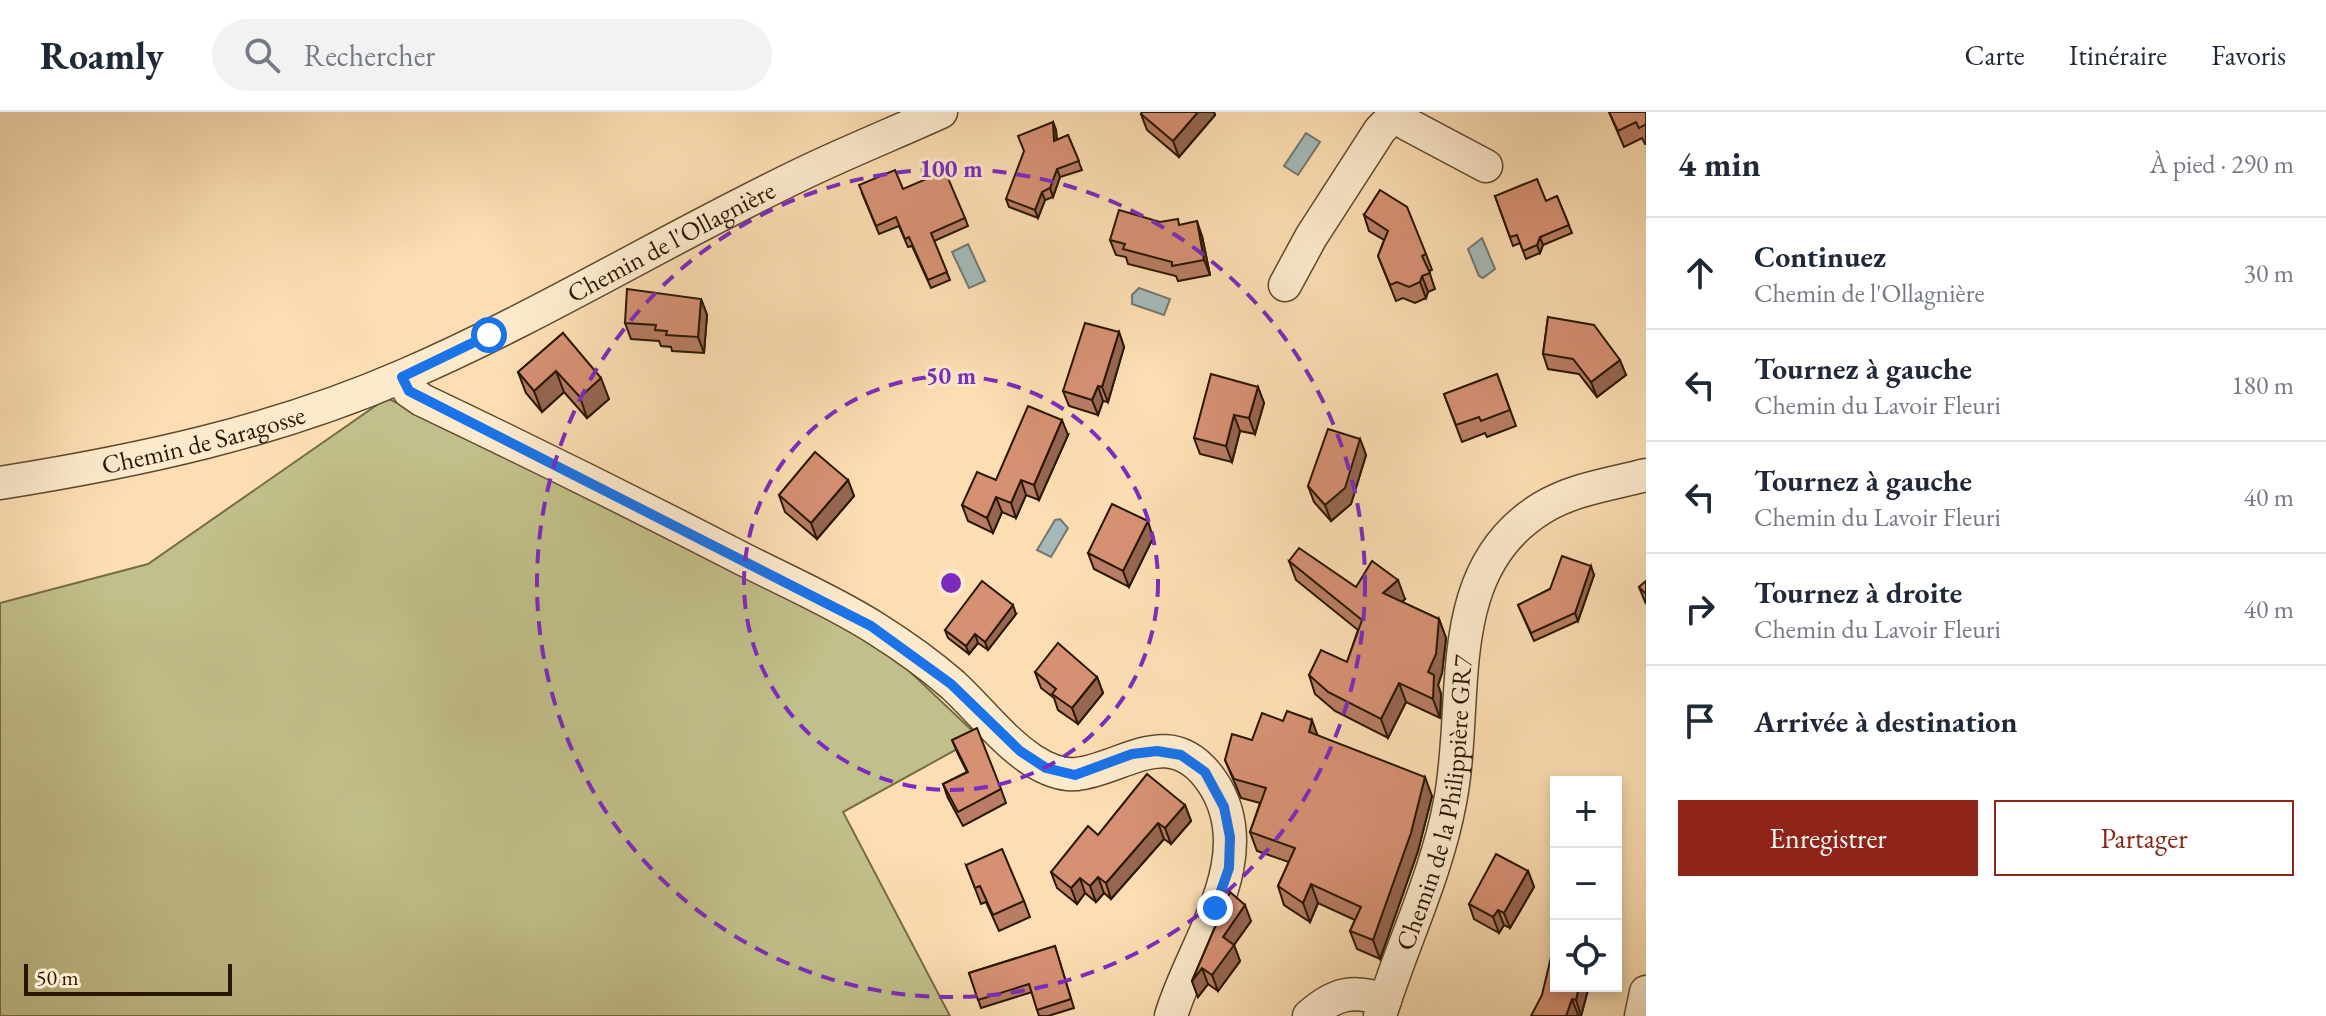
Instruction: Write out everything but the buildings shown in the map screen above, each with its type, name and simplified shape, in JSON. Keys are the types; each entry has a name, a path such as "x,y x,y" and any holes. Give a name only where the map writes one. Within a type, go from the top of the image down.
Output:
{"street":[{"name":"Chemin de l'Ollagnière","path":"402,377 807,171 941,112"},
{"path":"1285,285 1319,223 1394,113 1486,166"},
{"name":"Chemin de Saragosse","path":"0,483 109,466 200,445 305,413 402,377"},
{"path":"402,377 409,391 422,400 580,475 871,626 951,684 1020,751 1046,768 1075,775 1132,754 1157,751 1181,755 1205,772 1224,807 1230,837 1229,868 1171,1016"},
{"name":"Chemin de la Philippière GR7","path":"1383,1008 1441,848 1459,745 1470,602 1495,549 1532,516 1574,493 1646,475"},
{"path":"1641,1016 1646,992"},
{"path":"1309,1016 1331,998 1345,993 1383,1008"}],"shaded area":[{"path":"1306,133 1320,142 1298,175 1284,166"},
{"path":"1482,238 1495,269 1483,278 1479,276 1468,249"},
{"path":"968,244 985,281 969,288 952,252"},
{"path":"1139,288 1170,299 1164,315 1132,304 1132,295"},
{"path":"387,398 868,632 979,737 843,812 950,1016 0,1016 0,603 148,564"},
{"path":"1060,519 1068,528 1051,557 1037,550 1055,520"}],"route":[{"path":"489,335 402,377 409,391 580,475 871,626 914,654 951,684 1020,751 1046,768 1075,775 1132,754 1157,751 1181,755 1205,772 1224,807 1230,837 1229,868 1215,908"}]}
